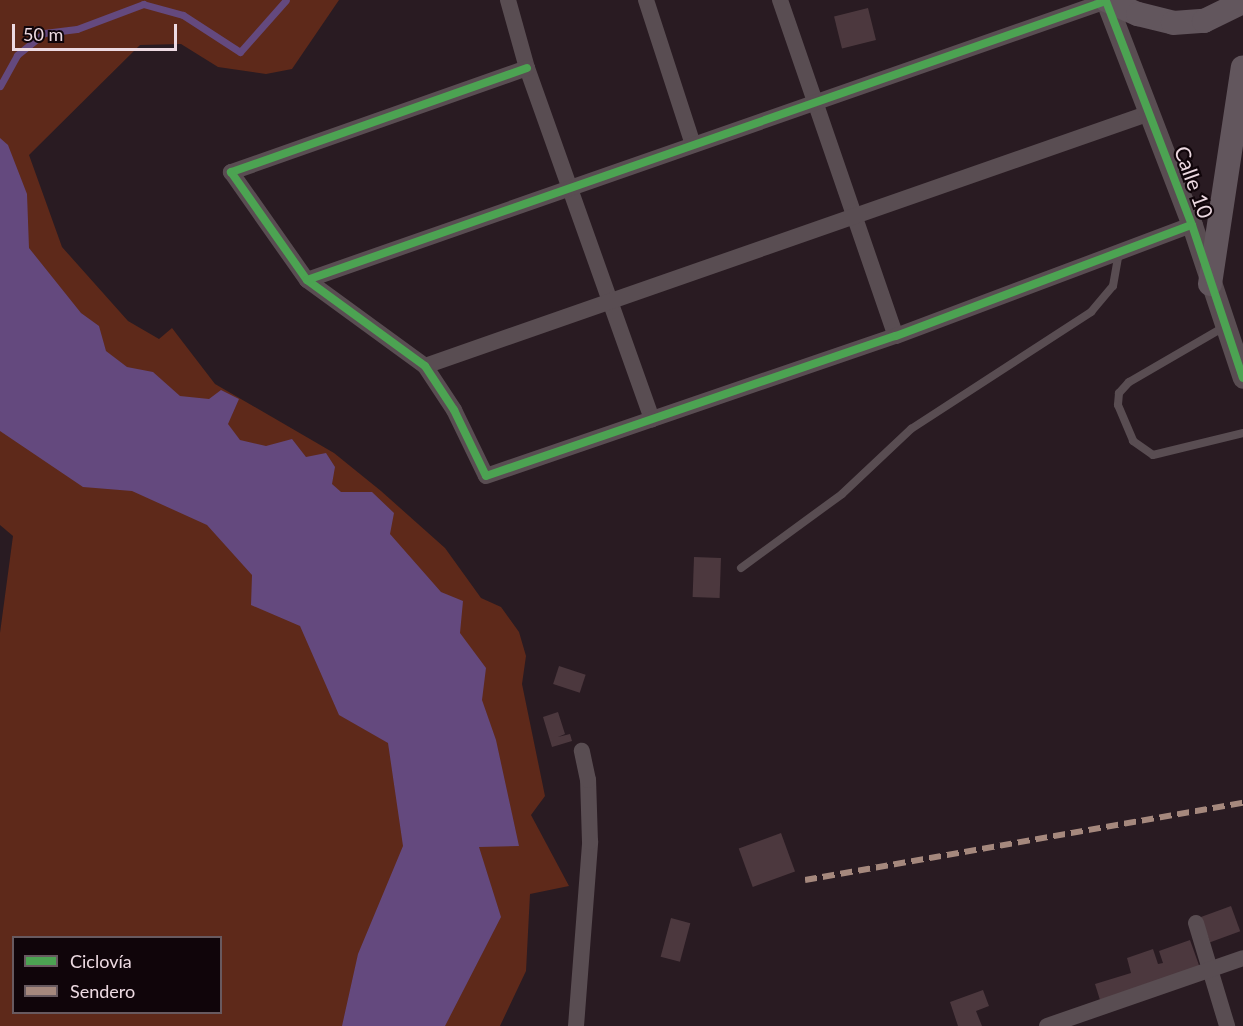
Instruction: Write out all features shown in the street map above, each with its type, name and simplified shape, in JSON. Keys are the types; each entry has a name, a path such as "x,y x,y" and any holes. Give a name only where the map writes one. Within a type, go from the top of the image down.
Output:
{"main road":[{"path":"1106,0 1138,14 1173,23 1204,21 1243,2"},
{"path":"1210,284 1243,67"}],"street":[{"path":"508,0 527,68 652,419"},
{"path":"646,0 693,145"},
{"path":"780,0 896,336"},
{"path":"307,280 1106,0"},
{"name":"Calle 10","path":"1106,0 1191,225 1243,378"},
{"path":"527,68 231,172 307,280 425,366 454,410 486,476 896,336 1191,225"},
{"path":"425,366 1150,113"},
{"path":"576,1026 590,842 588,780 582,751"},
{"path":"1196,923 1227,1026"},
{"path":"1047,1026 1243,958"}],"lane":[{"path":"741,568 842,494 910,429 1091,312 1113,286 1119,252"},
{"path":"1224,327 1129,382 1119,393 1118,405 1133,441 1153,454 1243,433"}],"shaded area":[{"path":"0,0 339,0 292,69 266,74 218,67 181,44 140,45 29,155 62,247 128,321 159,339 172,328 215,384 334,453 445,548 481,598 501,607 519,632 526,656 522,684 545,796 531,815 569,886 530,894 526,971 500,1026 0,1026 0,633 13,536 0,525"},
{"path":"0,138 8,145 27,194 29,248 81,313 99,326 106,351 127,367 153,372 180,396 209,399 221,390 239,399 228,424 240,440 266,446 292,439 306,457 326,453 335,467 332,484 341,492 372,492 394,513 390,534 441,592 463,601 460,633 486,668 482,700 496,740 519,846 479,847 501,917 445,1026 342,1026 358,954 403,846 388,743 339,715 300,626 251,605 252,575 207,525 132,491 83,487 0,431"}],"building":[{"path":"868,8 876,40 842,48 834,16"},
{"path":"694,557 721,558 720,598 693,597"},
{"path":"559,666 586,675 580,693 553,684"},
{"path":"558,712 565,734 558,737 570,734 572,741 552,747 543,717"},
{"path":"781,833 795,872 753,887 739,848"},
{"path":"1231,906 1240,931 1210,942 1201,917"},
{"path":"671,918 690,923 680,962 661,957"},
{"path":"1190,940 1200,968 1100,1000 1095,984 1131,973 1127,958 1153,949 1158,964 1163,963 1159,951"},
{"path":"983,990 989,1006 976,1011 982,1026 958,1026 950,1002"}],"waterway":[{"path":"0,86 17,55 44,33 77,29 143,4 183,15 240,52 286,0"}],"marked path":[{"path":"805,880 1243,803"}],"cycle path":[{"path":"307,280 1106,1 1192,225 1243,378"},
{"path":"527,68 231,172 307,280 425,366 454,410 486,476 896,336 1192,225"}]}
